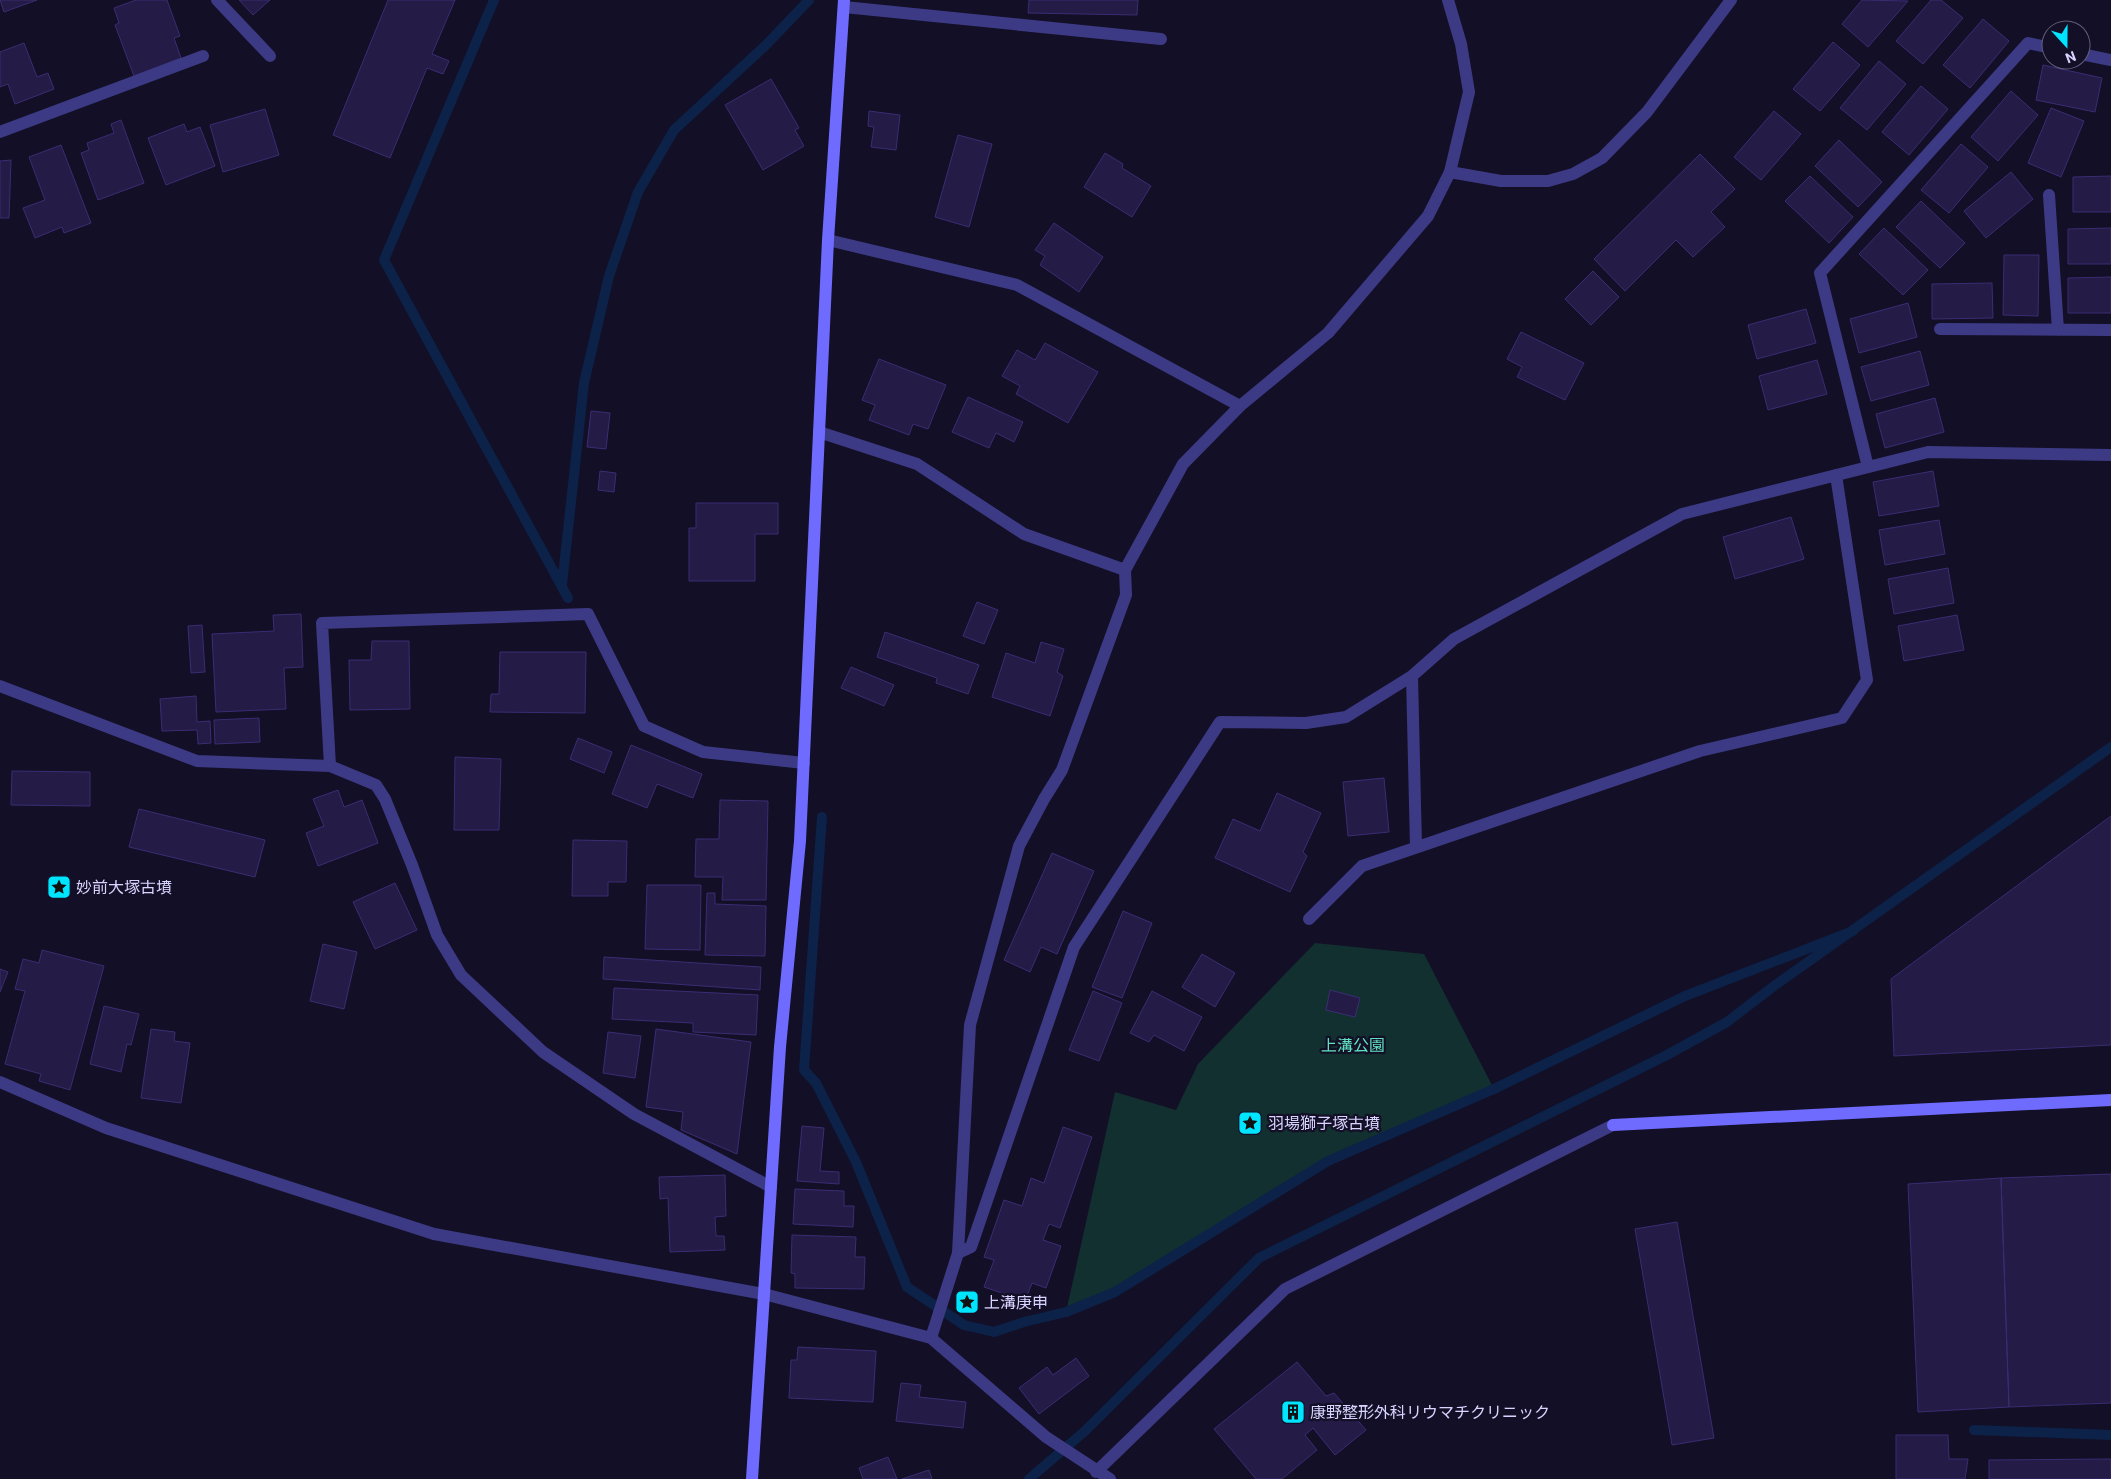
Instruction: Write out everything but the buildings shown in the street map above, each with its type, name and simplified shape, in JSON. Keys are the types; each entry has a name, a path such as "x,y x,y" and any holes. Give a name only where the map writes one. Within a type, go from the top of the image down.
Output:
{"street":[{"path":"217,0 270,56"},
{"path":"931,1338 944,1291 958,1253 970,1025 1019,846 1062,770 1126,595 1125,570 1182,464 1240,406 1328,333 1428,216 1450,172 1469,92 1461,44 1448,0"},
{"path":"1450,172 1501,181 1548,181 1573,174 1602,158 1647,112 1731,0"},
{"path":"752,1479 780,1047 800,841 828,240 844,3 1161,39"},
{"path":"1868,468 1820,273 2028,43 2041,46"},
{"path":"0,132 203,56"},
{"path":"2091,56 2111,60"},
{"path":"2048,195 2058,330"},
{"path":"828,240 1017,286 1240,406"},
{"path":"1940,329 2111,330"},
{"path":"819,432 917,464 1024,534 1125,570"},
{"path":"958,1253 971,1247 1074,947 1220,722 1306,723 1346,717 1412,676 1454,639 1682,514 1928,452 2111,455"},
{"path":"1309,919 1362,866 1700,751 1842,718 1867,680 1836,475"},
{"path":"330,766 322,623 588,614 644,726 703,752 804,763"},
{"path":"1412,676 1416,847"},
{"path":"0,686 197,761 330,766 376,785 385,799 412,865 437,935 461,974 543,1052 634,1114 772,1187"},
{"path":"0,1082 106,1128 434,1234 764,1294 931,1338 1046,1436 1096,1472 1110,1479"},
{"path":"1096,1472 1285,1290 1613,1125 2111,1100"}],"green space":[{"name":"上溝公園","path":"1315,943 1424,954 1494,1089 1328,1161 1115,1292 1066,1312 1115,1092 1176,1110 1198,1064"}],"waterway":[{"path":"494,0 384,260 568,598"},
{"path":"562,585 584,383 609,276 638,192 674,130 766,45 809,0"},
{"path":"1029,1479 1085,1431 1259,1258 1667,1055 1727,1022 1774,986 2111,747"},
{"path":"822,817 804,1070 816,1083 856,1162 907,1287 964,1325 994,1332 1024,1322 1066,1312 1115,1292 1328,1161 1494,1089 1685,996 1853,931"},
{"path":"1974,1430 2111,1435"}],"place":[{"name":"妙前大塚古墳","path":"59,887"},
{"name":"羽場獅子塚古墳","path":"1250,1123"},
{"name":"上溝庚申","path":"967,1302"},
{"name":"康野整形外科リウマチクリニック","path":"1293,1412"}]}
